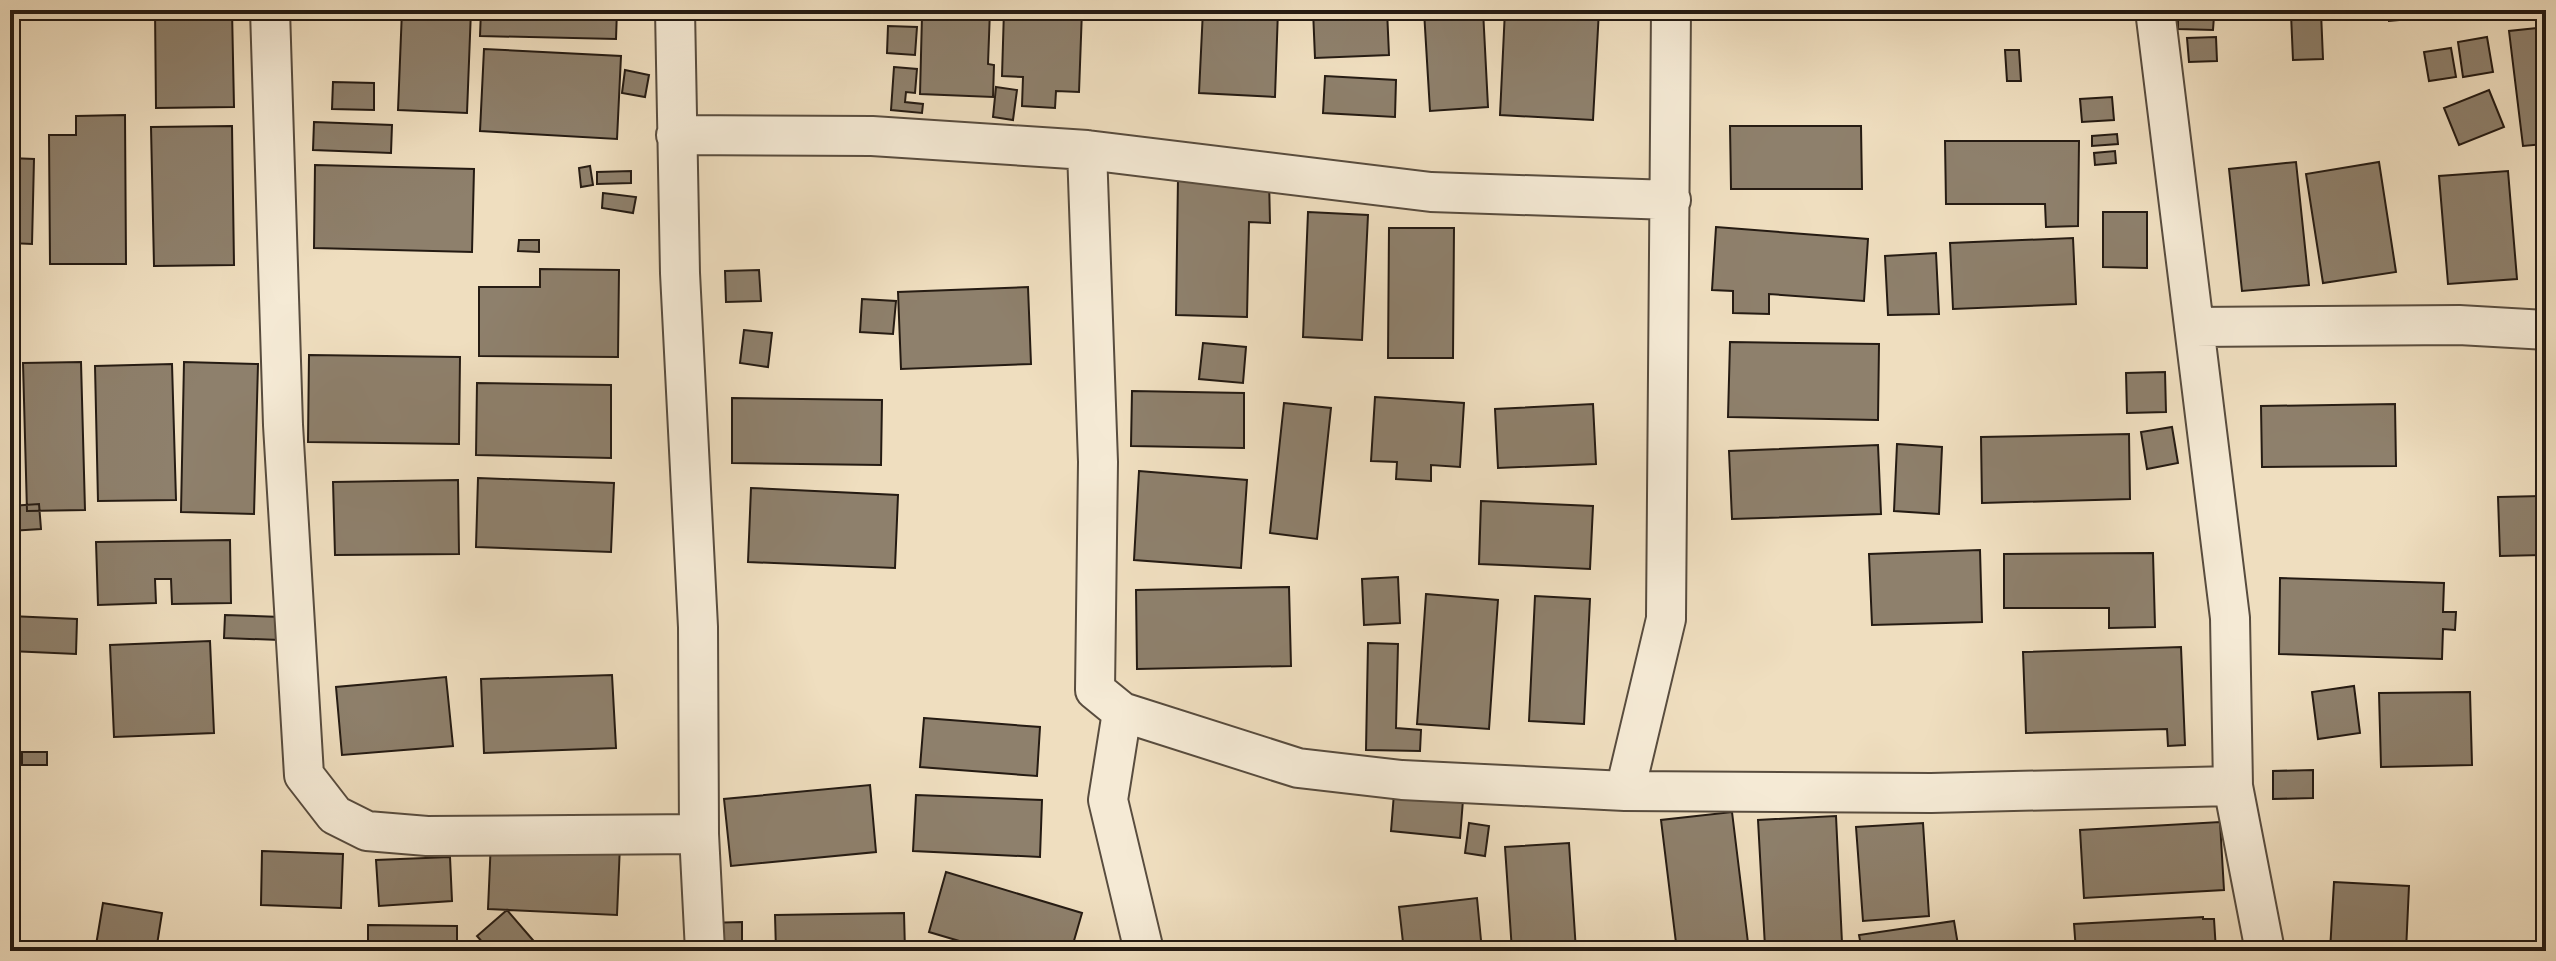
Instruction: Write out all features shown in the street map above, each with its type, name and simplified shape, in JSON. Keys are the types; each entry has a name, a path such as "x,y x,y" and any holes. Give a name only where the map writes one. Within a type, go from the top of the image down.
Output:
{"street":[{"path":"270,10 283,425 304,775 335,815 367,831 427,836 699,834"},
{"path":"675,10 681,288 698,627 699,834 705,951"},
{"path":"1625,791 1666,619 1671,10"},
{"path":"2155,10 2230,618 2233,786 2265,951"},
{"path":"676,135 872,136 1087,150 1431,192 1671,200"},
{"path":"1087,150 1098,462 1095,690 1122,712 1298,768 1402,780 1625,791 1931,793 2233,786"},
{"path":"2194,327 2459,325 2546,330"},
{"path":"1122,712 1108,800 1144,951"}],"building":[{"path":"155,10 232,10 234,107 156,108"},
{"path":"402,10 471,10 467,113 398,110"},
{"path":"481,10 617,10 616,39 480,36"},
{"path":"880,10 912,10 912,20 879,18"},
{"path":"929,10 990,10 988,64 994,65 993,97 920,94 922,16 929,17"},
{"path":"1004,10 1082,10 1079,92 1056,91 1055,108 1022,106 1023,77 1002,76"},
{"path":"1203,10 1278,10 1275,97 1199,93"},
{"path":"1313,10 1387,10 1389,55 1315,58"},
{"path":"1483,10 1488,107 1430,111 1424,11"},
{"path":"1505,10 1599,10 1593,120 1500,115"},
{"path":"2388,10 2409,10 2410,19 2389,21"},
{"path":"2321,12 2323,59 2293,60 2291,14"},
{"path":"2178,15 2214,16 2213,30 2178,29"},
{"path":"888,26 917,27 915,55 887,53"},
{"path":"2546,27 2546,144 2523,146 2509,31"},
{"path":"2216,37 2217,61 2189,62 2187,38"},
{"path":"2487,37 2493,72 2463,77 2458,42"},
{"path":"2451,48 2456,77 2429,81 2424,52"},
{"path":"484,49 621,56 617,139 480,131"},
{"path":"2005,50 2019,50 2021,81 2007,81"},
{"path":"894,67 917,69 915,93 906,92 905,102 923,104 922,113 891,110"},
{"path":"625,70 649,75 645,97 622,93"},
{"path":"1325,76 1396,80 1395,117 1323,113"},
{"path":"333,82 374,83 374,110 332,109"},
{"path":"996,87 1017,90 1013,120 993,117"},
{"path":"2489,90 2504,127 2459,145 2444,108"},
{"path":"2112,97 2114,120 2082,122 2080,99"},
{"path":"125,115 126,264 50,264 49,135 76,135 76,116"},
{"path":"314,122 392,125 391,153 313,150"},
{"path":"232,126 234,265 154,266 151,127"},
{"path":"1730,126 1861,126 1862,189 1731,189"},
{"path":"2117,134 2118,144 2092,146 2092,136"},
{"path":"1945,141 2079,141 2078,226 2046,227 2045,204 1946,204"},
{"path":"2115,151 2116,163 2095,165 2094,153"},
{"path":"10,158 34,159 32,244 10,243"},
{"path":"2296,162 2309,285 2242,291 2229,169"},
{"path":"2379,162 2396,272 2323,283 2306,174"},
{"path":"315,165 474,169 472,252 314,248"},
{"path":"590,166 593,185 581,187 579,168"},
{"path":"631,171 631,183 597,184 597,172"},
{"path":"2508,171 2517,279 2448,284 2439,176"},
{"path":"1178,178 1269,179 1270,223 1249,222 1247,317 1176,315"},
{"path":"603,193 636,197 633,213 602,208"},
{"path":"1308,212 1368,215 1362,340 1303,337"},
{"path":"2103,212 2147,212 2147,268 2103,267"},
{"path":"1716,227 1868,239 1864,301 1769,294 1769,314 1733,313 1733,291 1712,290"},
{"path":"1389,228 1454,228 1453,358 1388,358"},
{"path":"2073,238 2076,304 1953,309 1950,243"},
{"path":"519,240 539,240 539,252 518,251"},
{"path":"1936,253 1939,314 1888,315 1885,256"},
{"path":"540,269 619,270 618,357 479,356 479,287 540,287"},
{"path":"759,270 761,301 726,302 725,271"},
{"path":"1028,287 1031,364 901,369 898,292"},
{"path":"862,299 896,301 893,334 860,332"},
{"path":"744,330 772,333 768,367 740,363"},
{"path":"1730,342 1879,344 1878,420 1728,417"},
{"path":"1203,343 1246,347 1243,383 1199,379"},
{"path":"309,355 460,357 459,444 308,442"},
{"path":"81,362 85,510 27,511 23,363"},
{"path":"184,362 258,364 254,514 181,512"},
{"path":"172,364 176,500 98,501 95,366"},
{"path":"2165,372 2166,412 2127,413 2126,373"},
{"path":"477,383 611,385 611,458 476,455"},
{"path":"1132,391 1244,393 1244,448 1131,446"},
{"path":"1375,397 1464,403 1460,467 1431,465 1431,481 1396,479 1397,462 1371,461"},
{"path":"732,398 882,400 881,465 732,463"},
{"path":"1284,403 1331,408 1317,539 1270,533"},
{"path":"1593,404 1596,464 1498,468 1495,409"},
{"path":"2395,404 2396,466 2262,467 2261,406"},
{"path":"2172,427 2178,463 2147,469 2141,432"},
{"path":"2129,434 2130,499 1982,503 1981,437"},
{"path":"1897,444 1942,447 1939,514 1894,511"},
{"path":"1878,445 1881,514 1732,519 1729,451"},
{"path":"1139,471 1247,480 1241,568 1134,560"},
{"path":"478,478 614,483 611,552 476,547"},
{"path":"458,480 459,554 335,555 333,482"},
{"path":"751,488 898,495 895,568 748,562"},
{"path":"2546,496 2546,555 2500,556 2498,497"},
{"path":"1481,501 1593,506 1590,569 1479,564"},
{"path":"39,504 41,529 10,531 10,506"},
{"path":"230,540 231,603 172,604 171,579 155,579 156,603 98,605 96,542"},
{"path":"1980,550 1982,622 1872,625 1869,554"},
{"path":"2153,553 2155,627 2109,628 2109,608 2004,608 2004,554"},
{"path":"1398,577 1400,623 1364,625 1362,579"},
{"path":"2280,578 2444,583 2443,612 2456,612 2455,630 2443,629 2442,659 2279,654"},
{"path":"1289,587 1291,666 1137,669 1136,590"},
{"path":"1426,594 1498,600 1489,729 1417,724"},
{"path":"1535,596 1590,599 1584,724 1529,721"},
{"path":"225,615 281,617 280,640 224,638"},
{"path":"10,616 77,619 76,654 10,651"},
{"path":"210,641 214,733 114,737 110,645"},
{"path":"1368,643 1398,644 1396,728 1421,730 1420,751 1366,750"},
{"path":"2181,647 2185,745 2168,746 2167,729 2026,733 2023,652"},
{"path":"612,675 616,748 484,753 481,679"},
{"path":"446,677 453,746 342,755 336,687"},
{"path":"2354,686 2360,733 2318,739 2312,692"},
{"path":"2470,692 2472,765 2381,767 2379,693"},
{"path":"924,718 1040,727 1037,776 920,767"},
{"path":"22,752 47,752 47,765 22,765"},
{"path":"2313,770 2313,798 2273,799 2273,771"},
{"path":"870,785 876,852 731,866 724,799"},
{"path":"1394,793 1463,800 1460,838 1391,831"},
{"path":"916,795 1042,800 1040,857 913,851"},
{"path":"1732,812 1749,951 1677,951 1661,820"},
{"path":"1836,816 1842,943 1765,947 1758,820"},
{"path":"2220,822 2224,890 2084,898 2080,830"},
{"path":"1469,823 1489,826 1485,856 1465,853"},
{"path":"1923,823 1929,916 1863,921 1856,827"},
{"path":"491,840 620,845 617,915 488,909"},
{"path":"1569,843 1576,951 1512,951 1505,847"},
{"path":"262,851 343,854 341,908 261,905"},
{"path":"450,857 452,901 379,906 376,860"},
{"path":"946,872 1082,913 1071,951 993,951 929,932"},
{"path":"2334,882 2409,886 2406,951 2330,951"},
{"path":"1477,898 1482,951 1404,951 1399,907"},
{"path":"103,903 162,913 156,951 95,951"},
{"path":"507,910 538,946 532,951 490,951 477,936"},
{"path":"904,913 905,951 776,951 775,915"},
{"path":"2214,919 2216,951 2076,951 2074,924"},
{"path":"1954,921 1959,951 1862,951 1859,935"},
{"path":"742,922 742,945 705,946 705,923"},
{"path":"368,925 457,926 457,951 368,951"}]}
